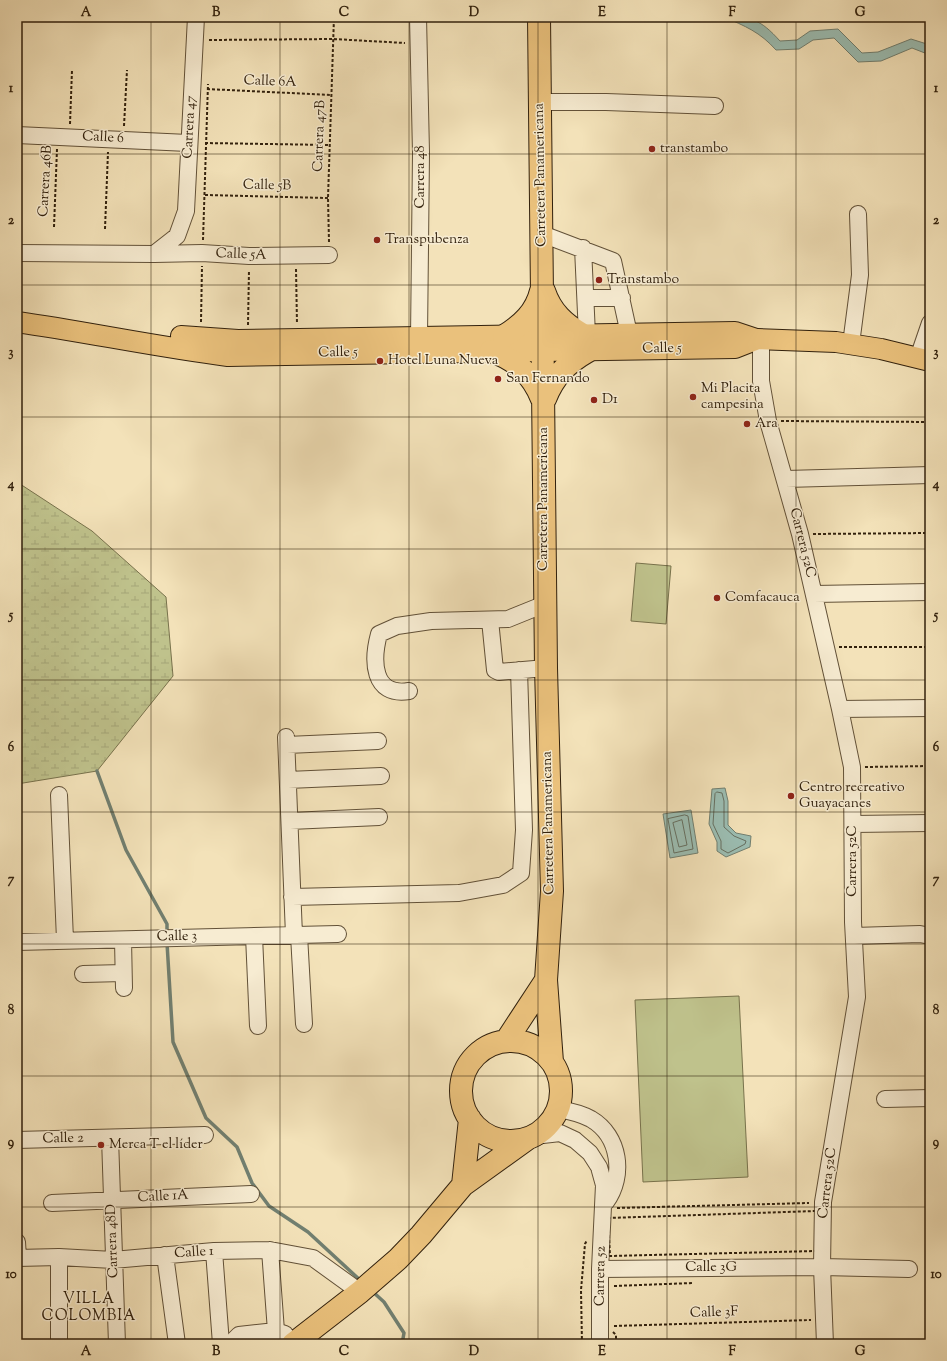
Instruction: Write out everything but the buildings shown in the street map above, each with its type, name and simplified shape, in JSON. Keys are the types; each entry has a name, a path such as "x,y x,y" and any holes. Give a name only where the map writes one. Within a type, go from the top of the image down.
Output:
{"highway":[{"name":"Carretera Panamericana","path":"539,17 545,604 552,891 546,980 552,1062"},
{"path":"542,284 547,300 556,314 568,326 586,340 573,360 560,371 550,386 544,402"},
{"path":"542,284 538,300 530,315 519,327 498,343 512,360 529,375 544,402"},
{"name":"Carretera Panamericana","path":"506,1041 546,980"},
{"path":"296,1341 365,1288 421,1236 463,1185 544,1129 552,1120 558,1110 562,1093 560,1076 552,1062 532,1046 506,1041 492,1045 479,1053 469,1064 463,1077 461,1092 463,1106 470,1119 481,1131 495,1139 512,1141 531,1137"},
{"path":"463,1185 470,1119"}],"main road":[{"name":"Calle 5","path":"17,309 136,330 200,339 419,338 498,343"},
{"name":"Calle 5","path":"17,322 78,331 160,347 228,356 498,343 543,343 586,340 629,334 735,332 758,339 851,344 924,360"},
{"name":"Calle 5","path":"586,340 735,348 758,339"}],"street":[{"name":"Carrera 47","path":"154,254 177,236 186,211 188,143 196,17"},
{"name":"Carrera 48","path":"418,17 421,154 419,338"},
{"path":"540,102 606,102 716,106"},
{"name":"Calle 6","path":"17,135 188,143"},
{"path":"851,344 860,275 858,214"},
{"path":"542,234 583,248 613,261 629,334"},
{"path":"583,248 586,298 586,340"},
{"name":"Calle 5A","path":"17,253 202,253 248,256 329,255"},
{"path":"586,298 622,298"},
{"path":"924,360 930,323"},
{"name":"Carrera 52C","path":"758,339 768,421 786,479 800,534 852,767 854,936 857,997 820,1207 825,1344"},
{"path":"786,479 930,475"},
{"path":"814,594 930,592"},
{"path":"409,692 392,691 382,684 375,669 375,652 379,634 398,626 432,620 508,619 545,604"},
{"path":"490,620 495,670 499,672 546,668"},
{"path":"292,897 459,893 503,885 521,873 524,830 519,670"},
{"path":"840,709 930,708"},
{"path":"304,1024 292,897 287,741 378,741"},
{"path":"288,780 381,776"},
{"path":"59,795 65,940"},
{"path":"290,821 379,817"},
{"path":"853,824 930,823"},
{"name":"Calle 3","path":"17,942 122,940 165,937 338,934"},
{"path":"854,936 920,934 930,936"},
{"path":"254,936 258,1026"},
{"path":"83,974 124,980 122,940"},
{"path":"885,1099 930,1098"},
{"name":"Carrera 52","path":"558,1110 575,1112 591,1119 604,1130 613,1145 618,1161 617,1178 604,1218"},
{"name":"Carrera 52","path":"531,1137 560,1133 574,1140 590,1153 599,1167 604,1185 604,1218 600,1269 600,1344"},
{"name":"Calle 2","path":"17,1140 205,1135"},
{"name":"Carrera 48D","path":"110,1138 117,1344"},
{"name":"Calle 1A","path":"52,1203 250,1194"},
{"path":"270,1250 276,1331"},
{"name":"Calle 1","path":"17,1253 113,1260 214,1251 270,1250 313,1258 365,1288"},
{"path":"214,1251 221,1344"},
{"path":"166,1255 177,1344"},
{"path":"59,1257 59,1344"},
{"name":"Calle 3G","path":"600,1269 822,1267 909,1269"},
{"path":"230,1344 239,1336 276,1331 296,1341"}],"path":[{"path":"211,17 211,25"},
{"name":"Carrera 47B","path":"329,255 328,198 334,17"},
{"path":"209,47 210,32"},
{"path":"209,40 333,39 419,44"},
{"name":"Carrera 46B","path":"54,227 72,70"},
{"path":"105,229 116,139 127,70"},
{"path":"17,135 18,75"},
{"path":"200,339 208,82"},
{"name":"Calle 6A","path":"207,89 331,95"},
{"path":"205,143 330,145"},
{"name":"Calle 5B","path":"205,195 328,198"},
{"path":"296,255 297,331"},
{"path":"248,256 248,330"},
{"path":"768,421 930,422"},
{"path":"800,534 930,533"},
{"path":"826,647 930,647"},
{"path":"852,767 930,766"},
{"path":"604,1218 820,1207"},
{"path":"582,1344 581,1302 585,1244 590,1235 604,1218 820,1207"},
{"name":"Calle 3F","path":"612,1326 816,1320"}],"green space":[{"path":"17,482 92,531 166,597 173,676 97,771 17,784"},
{"path":"636,563 671,566 666,624 631,621"},
{"path":"739,996 748,1177 643,1182 635,1000"}],"water":[{"path":"724,17 742,18 755,21 767,28 780,41 797,40 810,31 838,29 862,53 878,52 911,39 930,45 930,55 912,48 881,61 858,62 834,38 813,40 799,49 776,50 758,34"},
{"path":"725,788 728,801 728,825 736,833 751,836 750,847 726,857 717,851 717,842 709,824 712,789"},
{"path":"691,810 698,853 670,858 663,814"}],"waterway":[{"path":"97,771 126,850 167,924 167,934"},
{"path":"167,943 173,1042 206,1118 237,1147 252,1183 269,1206 308,1232 361,1281"},
{"path":"372,1291 384,1302 404,1333 402,1344"}],"place":[{"name":"transtambo","path":"652,149"},
{"name":"Transpubenza","path":"377,240"},
{"name":"Transtambo","path":"599,280"},
{"name":"Hotel Luna Nueva","path":"380,361"},
{"name":"San Fernando","path":"498,379"},
{"name":"Mi Placita campesina","path":"693,397"},
{"name":"D1","path":"594,400"},
{"name":"Ara","path":"747,424"},
{"name":"Comfacauca","path":"717,598"},
{"name":"Centro recreativo Guayacanes","path":"791,796"},
{"name":"Merca T el líder","path":"101,1145"}],"district":[{"name":"VILLA COLOMBIA","path":"89,1308"}]}
